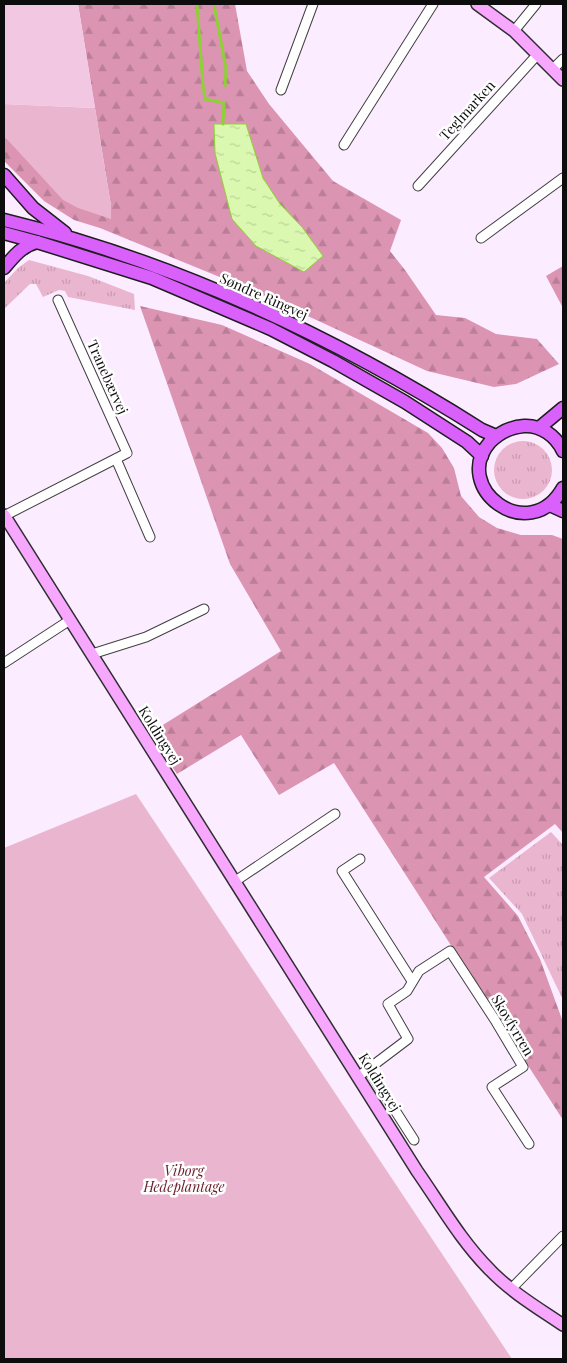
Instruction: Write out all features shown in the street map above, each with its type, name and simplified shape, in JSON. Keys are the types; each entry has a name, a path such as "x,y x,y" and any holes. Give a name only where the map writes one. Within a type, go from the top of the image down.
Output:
{"main road":[{"path":"4,175 33,208 74,239"},
{"name":"Søndre Ringvej","path":"4,220 74,239 185,278 288,322 353,355 482,430 496,436"},
{"name":"Søndre Ringvej","path":"4,233 152,278 271,329 405,402 461,438 482,456"},
{"path":"4,268 18,251 37,242"},
{"path":"539,428 563,408"},
{"path":"562,445 547,432 539,428 516,426 496,436 482,456 480,466 483,486 491,498 502,508 522,514 542,510 550,505 559,496 563,488"},
{"path":"550,505 563,511"}],"street":[{"path":"280,90 312,4"},
{"path":"344,145 433,4"},
{"path":"477,4 514,31 563,80"},
{"path":"514,31 536,4"},
{"name":"Teglmarken","path":"418,186 538,54"},
{"path":"554,69 563,59"},
{"path":"481,238 563,178"},
{"name":"Tranebærvej","path":"58,300 127,452 116,459"},
{"path":"4,516 116,459 150,537"},
{"name":"Koldingvej","path":"4,516 234,882 417,1170 457,1229 476,1255 490,1270 511,1289 563,1325"},
{"path":"92,654 146,637 204,609"},
{"path":"4,663 70,620"},
{"path":"234,882 335,814"},
{"path":"360,858 342,870 412,981"},
{"name":"Skovfyrren","path":"358,1076 408,1039 388,1004 407,991 419,971 450,951 523,1067 492,1087 529,1144"},
{"path":"368,1068 414,1140"},
{"path":"511,1289 561,1243"}],"green space":[{"path":"78,4 235,4 247,71 269,104 333,181 401,220 390,251 436,315 465,318 496,334 537,339 559,364 516,384 494,387 427,371 249,289 100,228 74,220 44,201 4,161 4,136 22,153 111,219 111,206"},
{"path":"4,104 95,108 111,206 111,219 78,208 63,200 4,136"},
{"path":"29,260 88,276 134,294 135,310 68,297 65,291 59,290 43,297 36,284 30,284 4,309 4,283 18,268"},
{"path":"563,266 563,308 546,276"},
{"path":"140,306 222,325 310,364 428,433 442,448 454,468 461,496 479,517 497,528 521,535 552,535 563,539 563,833 555,824 484,877 518,916 540,959 563,1022 563,1120 334,763 279,795 241,735 177,774 150,733 281,651 230,564"},
{"path":"523,441 534,443 547,454 552,470 550,481 539,494 523,499 512,497 499,486 494,470 496,459 507,446"},
{"name":"Viborg Hedeplantage","path":"136,794 512,1359 4,1359 4,848"},
{"path":"551,832 563,845 563,1000 522,914 489,878"}],"shaded area":[{"path":"4,4 78,4 95,108 4,104"}],"water":[{"path":"214,124 246,124 263,178 280,204 302,227 323,256 304,272 256,246 232,219 215,153"}],"waterway":[{"path":"197,4 205,99 224,103 223,124"},
{"path":"214,4 226,69 225,86"}]}
